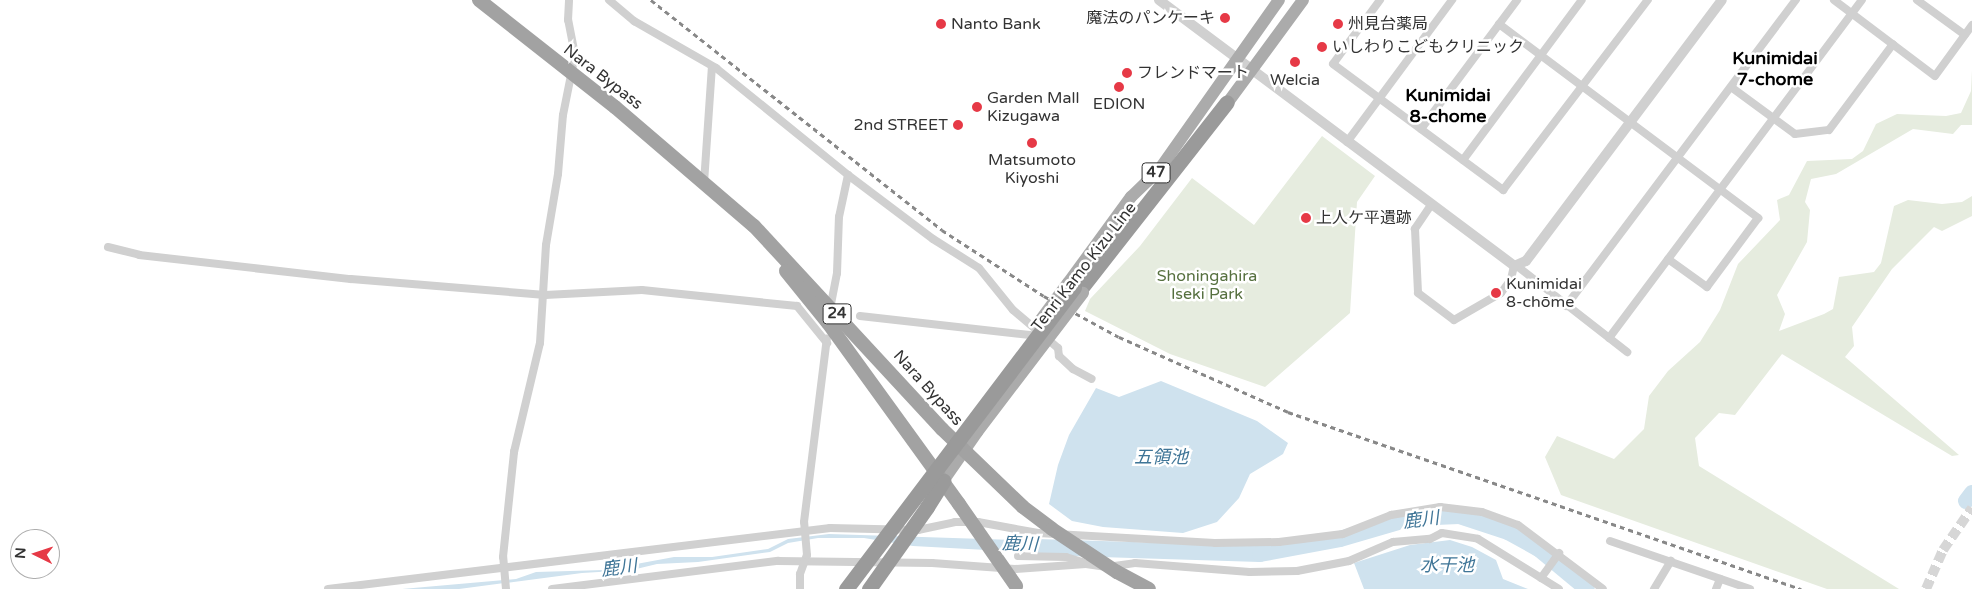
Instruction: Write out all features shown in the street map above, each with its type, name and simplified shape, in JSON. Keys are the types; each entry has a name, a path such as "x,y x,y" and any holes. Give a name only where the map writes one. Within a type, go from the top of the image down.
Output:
{"highway":[{"name":"Nara Bypass","path":"478,0 704,183 754,226 831,306 952,440 1052,529 1118,572 1149,589"},
{"path":"846,589 1076,289 1227,102"},
{"path":"860,589 872,566 1076,289 1152,184 1159,170"},
{"name":"Nara Bypass","path":"704,183 828,323 943,481 1017,588"},
{"path":"835,589 931,465"},
{"path":"869,589 943,481"}],"main road":[{"name":"47","path":"1159,170 1279,0"},
{"path":"1227,102 1303,0"},
{"name":"Tenri Kamo Kizu Line","path":"931,465 1076,289"},
{"name":"Tenri Kamo Kizu Line","path":"943,481 1076,289"}],"street":[{"path":"506,589 503,569 514,452 540,343 545,295 546,245 558,174 560,133 575,55 568,20 569,0"},
{"path":"609,0 634,21 712,68 933,239 979,268 1013,310 1058,348 1059,356 1073,369 1092,379"},
{"path":"1159,0 1431,205 1516,266 1627,352"},
{"path":"1380,0 1332,64 1503,190 1648,0"},
{"path":"1347,142 1452,0"},
{"path":"1421,129 1517,0"},
{"path":"1462,160 1582,0"},
{"path":"1431,205 1415,229 1418,293 1454,320 1501,293 1511,279 1516,266 1526,261 1722,0"},
{"path":"1566,306 1796,0"},
{"path":"1834,0 1935,76 1972,25"},
{"path":"1609,338 1862,0"},
{"path":"1923,2 1965,35"},
{"path":"1499,24 1758,218 1707,287 1668,258"},
{"path":"1731,87 1794,134 1829,130 1893,44"},
{"path":"704,183 712,68"},
{"path":"800,589 800,574 806,558 806,532 828,323 837,273 841,203 848,175"},
{"path":"108,247 139,256 260,267 280,272 545,295 642,290 797,306 827,343"},
{"path":"860,316 971,327 1032,337 1042,334"},
{"path":"328,589 806,532 918,530 955,522 978,522 1038,533 1215,543 1279,542 1343,534 1391,515 1440,507 1497,516 1518,526 1559,553 1603,589"},
{"path":"1018,556 1066,557 1086,564 1107,567 1135,563 1250,572 1297,571 1349,561 1394,542 1430,539 1442,533 1478,540 1559,589"},
{"path":"1610,541 1750,589"},
{"path":"1541,578 1559,553"},
{"path":"552,589 806,558 1015,569 1086,564"},
{"path":"1654,589 1670,562"},
{"path":"1716,589 1720,579"}],"green space":[{"path":"1972,70 1972,125 1961,125 1953,134 1913,129 1836,174 1811,179 1805,202 1810,210 1807,242 1777,295 1785,314 1779,331 1824,314 1833,309 1839,277 1874,272 1881,263 1894,206 1908,200 1942,204 1962,202 1972,196 1972,216 1942,231 1934,227 1892,269 1852,327 1854,346 1845,357 1959,455 1952,456 1782,354 1735,415 1719,413 1695,438 1699,466 1899,589 1827,589 1561,495 1545,457 1557,436 1614,459 1644,429 1649,396 1668,371 1700,342 1720,310 1738,264 1780,220 1777,200 1789,195 1807,161 1852,159 1863,151 1876,124 1897,114 1946,116 1961,113 1971,91"},
{"name":"Shoningahira Iseki Park","path":"1322,136 1375,176 1357,202 1350,313 1265,387 1170,354 1085,311 1090,299 1140,246 1192,178 1254,225"}],"water":[{"name":"五領池","path":"1161,381 1257,421 1288,443 1283,454 1250,474 1239,498 1217,522 1183,533 1103,527 1072,521 1049,504 1058,465 1069,435 1096,388 1119,397"},
{"path":"829,534 1015,540 1057,548 1005,551 913,546 864,538 818,538 788,543 770,552 698,562 657,564 632,570 582,573 459,589 402,589 516,579 536,572 604,570 674,557 712,557 768,549 788,539"},
{"name":"水干池","path":"1450,540 1472,547 1496,560 1503,579 1528,589 1364,589 1354,563 1410,545"}],"waterway":[{"name":"鹿川","path":"1966,501 1972,493"},
{"name":"鹿川","path":"1037,547 1260,554 1340,539 1412,518 1459,516 1508,532 1539,549 1587,589"}],"tunnel":[{"path":"1926,589 1943,550 1972,508"}],"railway":[{"path":"651,0 942,230 1044,296 1119,337 1288,412 1801,589"}],"place":[{"name":"魔法のパンケーキ","path":"1225,18"},
{"name":"Nanto Bank","path":"941,24"},
{"name":"州見台薬局","path":"1338,24"},
{"name":"いしわりこどもクリニック","path":"1322,47"},
{"name":"Welcia","path":"1295,62"},
{"name":"フレンドマート","path":"1127,73"},
{"name":"EDION","path":"1119,87"},
{"name":"Garden Mall Kizugawa","path":"977,107"},
{"name":"2nd STREET","path":"958,125"},
{"name":"Matsumoto Kiyoshi","path":"1032,143"},
{"name":"上人ケ平遺跡","path":"1306,218"},
{"name":"Kunimidai 8-chōme","path":"1496,293"}],"district":[{"name":"Kunimidai 7-chome","path":"1775,69"},
{"name":"Kunimidai 8-chome","path":"1448,106"}]}
